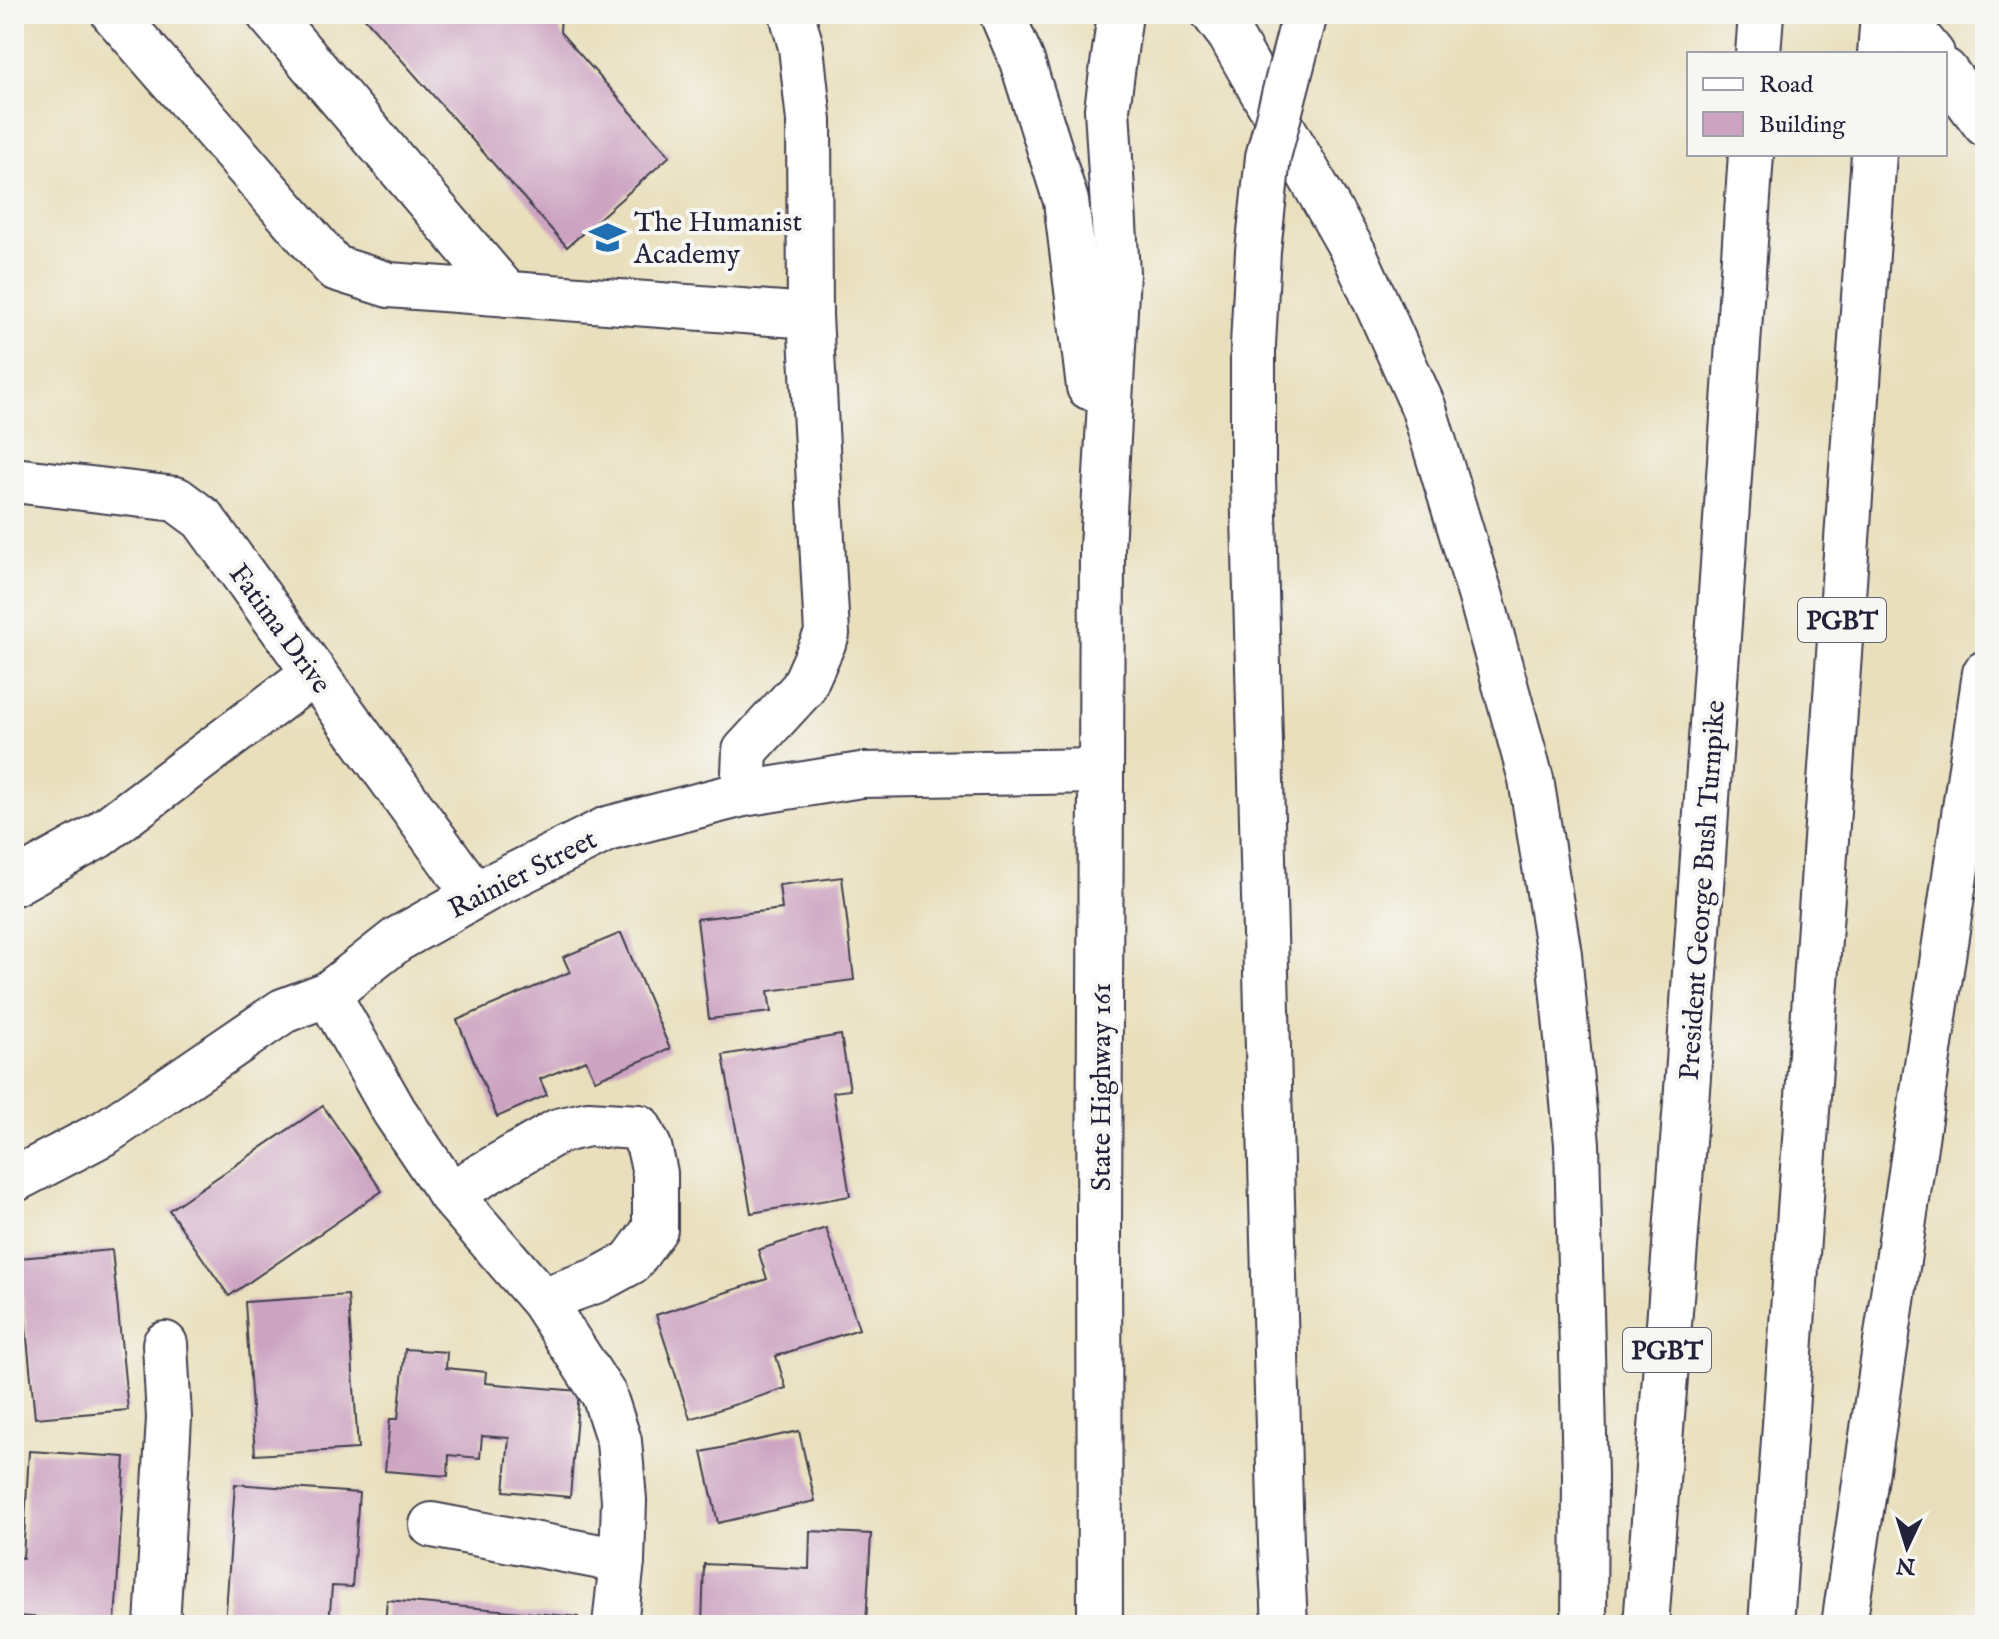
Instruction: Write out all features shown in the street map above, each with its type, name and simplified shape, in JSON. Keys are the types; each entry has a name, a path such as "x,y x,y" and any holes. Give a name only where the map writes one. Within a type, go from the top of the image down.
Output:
{"main road":[{"path":"114,14 335,268 389,285 810,316"},
{"path":"269,14 507,294"},
{"path":"743,794 745,751 803,688 827,634 810,316 809,121 801,47 792,14"},
{"path":"1002,14 1022,61 1066,201 1086,350 1102,549"},
{"path":"1102,549 1117,273 1107,109 1120,14"},
{"path":"1214,14 1230,35 1354,253 1423,406 1481,597 1531,779 1559,954 1577,1144 1585,1476 1584,1625"},
{"path":"1285,1625 1253,477 1253,345 1258,251 1268,157 1305,14"},
{"path":"1758,52 1761,14"},
{"path":"1880,52 1883,14"},
{"path":"1899,14 1930,52"},
{"path":"1947,74 1985,124"},
{"name":"President George Bush Turnpike","path":"1646,1625 1688,1076 1751,156"},
{"name":"PGBT","path":"1771,1625 1874,156"},
{"name":"Fatima Drive","path":"14,480 176,499 203,519 475,895"},
{"name":"State Highway 161","path":"1100,1625 1102,549"},
{"path":"14,883 98,836 314,673"},
{"path":"1844,1625 1985,673"},
{"name":"Rainier Street","path":"14,1180 106,1132 283,1011 328,994 398,939 475,895 607,829 743,794 861,775 1101,771"},
{"path":"328,994 394,1111 450,1194 542,1300 604,1395 619,1441 624,1500 615,1625"},
{"path":"450,1194 558,1131 588,1124 639,1127 649,1147 655,1173 655,1229 631,1262 598,1280 542,1300"},
{"path":"157,1625 169,1418 165,1344"},
{"path":"432,1525 622,1561"}],"building":[{"path":"361,14 561,14 560,32 670,156 567,247"},
{"path":"842,877 854,980 768,991 771,1012 709,1019 697,919 782,909 779,885"},
{"path":"621,933 670,1049 595,1080 586,1060 540,1079 547,1095 497,1117 457,1020 570,972 563,957"},
{"path":"841,1035 850,1090 833,1092 850,1196 751,1213 723,1055"},
{"path":"323,1106 382,1191 229,1296 169,1210"},
{"path":"826,1228 859,1329 776,1356 786,1388 690,1419 656,1315 767,1279 758,1250"},
{"path":"112,1250 128,1410 35,1418 19,1258"},
{"path":"348,1295 358,1449 255,1455 245,1302"},
{"path":"405,1349 447,1352 446,1368 486,1372 485,1383 579,1391 570,1497 504,1491 509,1438 482,1436 480,1458 449,1455 448,1476 385,1471 390,1419 398,1419"},
{"path":"799,1431 815,1501 718,1523 702,1452"},
{"path":"29,1451 125,1457 115,1622 14,1616 14,1557 23,1558"},
{"path":"235,1484 359,1493 352,1587 332,1586 329,1625 225,1625"},
{"path":"810,1531 871,1534 866,1625 702,1625 704,1564 809,1569"},
{"path":"387,1600 578,1617 578,1625 385,1625"}],"place":[{"name":"The Humanist Academy","path":"608,237"}]}
